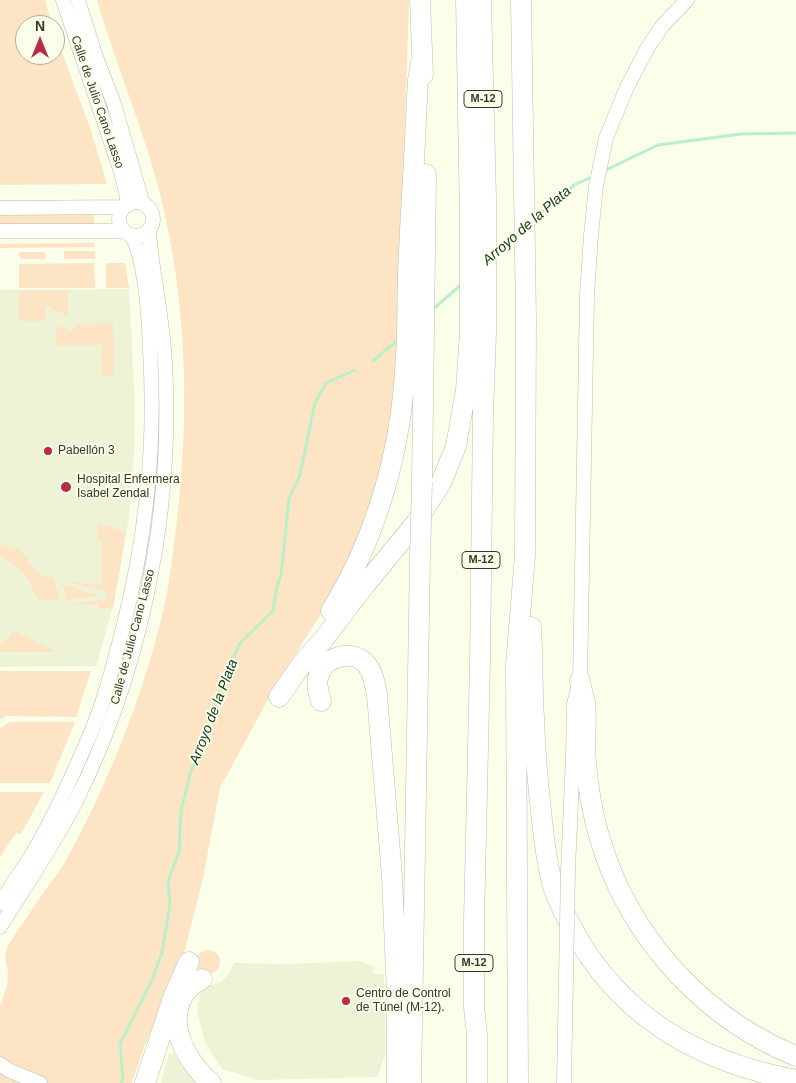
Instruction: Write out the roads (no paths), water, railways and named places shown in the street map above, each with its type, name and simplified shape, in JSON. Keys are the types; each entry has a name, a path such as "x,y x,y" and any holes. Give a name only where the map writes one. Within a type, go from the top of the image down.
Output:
{"highway":[{"path":"404,1078 425,358 417,274 418,80 421,63 420,0"},
{"path":"279,696 304,661 323,640 365,584 415,524 441,483 456,446 478,332 470,220 466,0"},
{"name":"M-12","path":"472,1078 477,1035 474,1007 483,415 478,332 486,198 481,0"},
{"path":"518,1077 516,665 525,555 526,318 520,0"},
{"path":"304,661 315,637 340,597 359,558 386,486 394,456 417,274"},
{"path":"525,555 531,632 539,799 546,854 553,885 563,911 581,943 608,981 640,1012 662,1028 685,1043 725,1062 768,1075 796,1080"},
{"path":"321,701 318,680 321,670 329,661 342,656 350,656 358,658 367,665 374,679 377,695 387,796 404,1078"},
{"path":"580,681 585,704 587,776 594,818 612,872 633,915 657,950 696,993 719,1012 756,1036 796,1056"},
{"path":"145,1083 177,988 189,962"},
{"path":"202,979 185,992 177,1009 177,1018 178,1030 184,1051 198,1073 210,1083"}],"street":[{"name":"Calle de Julio Cano Lasso","path":"63,0 121,172 126,192 126,206"},
{"name":"Calle de Julio Cano Lasso","path":"78,0 96,57 114,104 143,204"},
{"path":"564,1078 568,870 573,775 574,704 580,681 587,295 596,186 606,138 627,87 648,47 663,25 687,0"},
{"path":"0,208 126,206 138,202 147,207 153,215 150,230 142,236 128,233 0,231"},
{"path":"126,206 119,216 119,221 128,233"},
{"name":"Calle de Julio Cano Lasso","path":"0,927 46,857 92,768 110,724 127,668 150,575 162,502 166,391 162,335 150,230"},
{"name":"Calle de Julio Cano Lasso","path":"0,903 34,850 63,796 90,736 114,663 138,562 148,501 152,453 153,390 145,294 140,259 128,233"},
{"path":"0,1064 10,1071 40,1083"}],"waterway":[{"name":"Arroyo de la Plata","path":"604,171 658,145 741,134 796,133"},
{"name":"Arroyo de la Plata","path":"531,222 574,185 594,176"},
{"name":"Arroyo de la Plata","path":"494,255 517,235"},
{"name":"Arroyo de la Plata","path":"432,310 463,283"},
{"name":"Arroyo de la Plata","path":"373,361 399,339"},
{"name":"Arroyo de la Plata","path":"121,1083 123,1079 120,1044 152,980 162,953 170,904 168,881 179,852 181,811 190,774 207,735 218,696 240,643 273,611 277,586 281,575 289,499 300,475 315,403 326,383 355,370"}],"place":[{"name":"Pabellón 3","path":"48,451"},
{"name":"Hospital Enfermera Isabel Zendal","path":"66,487"},
{"name":"Centro de Control de Túnel (M-12).","path":"346,1001"}]}
